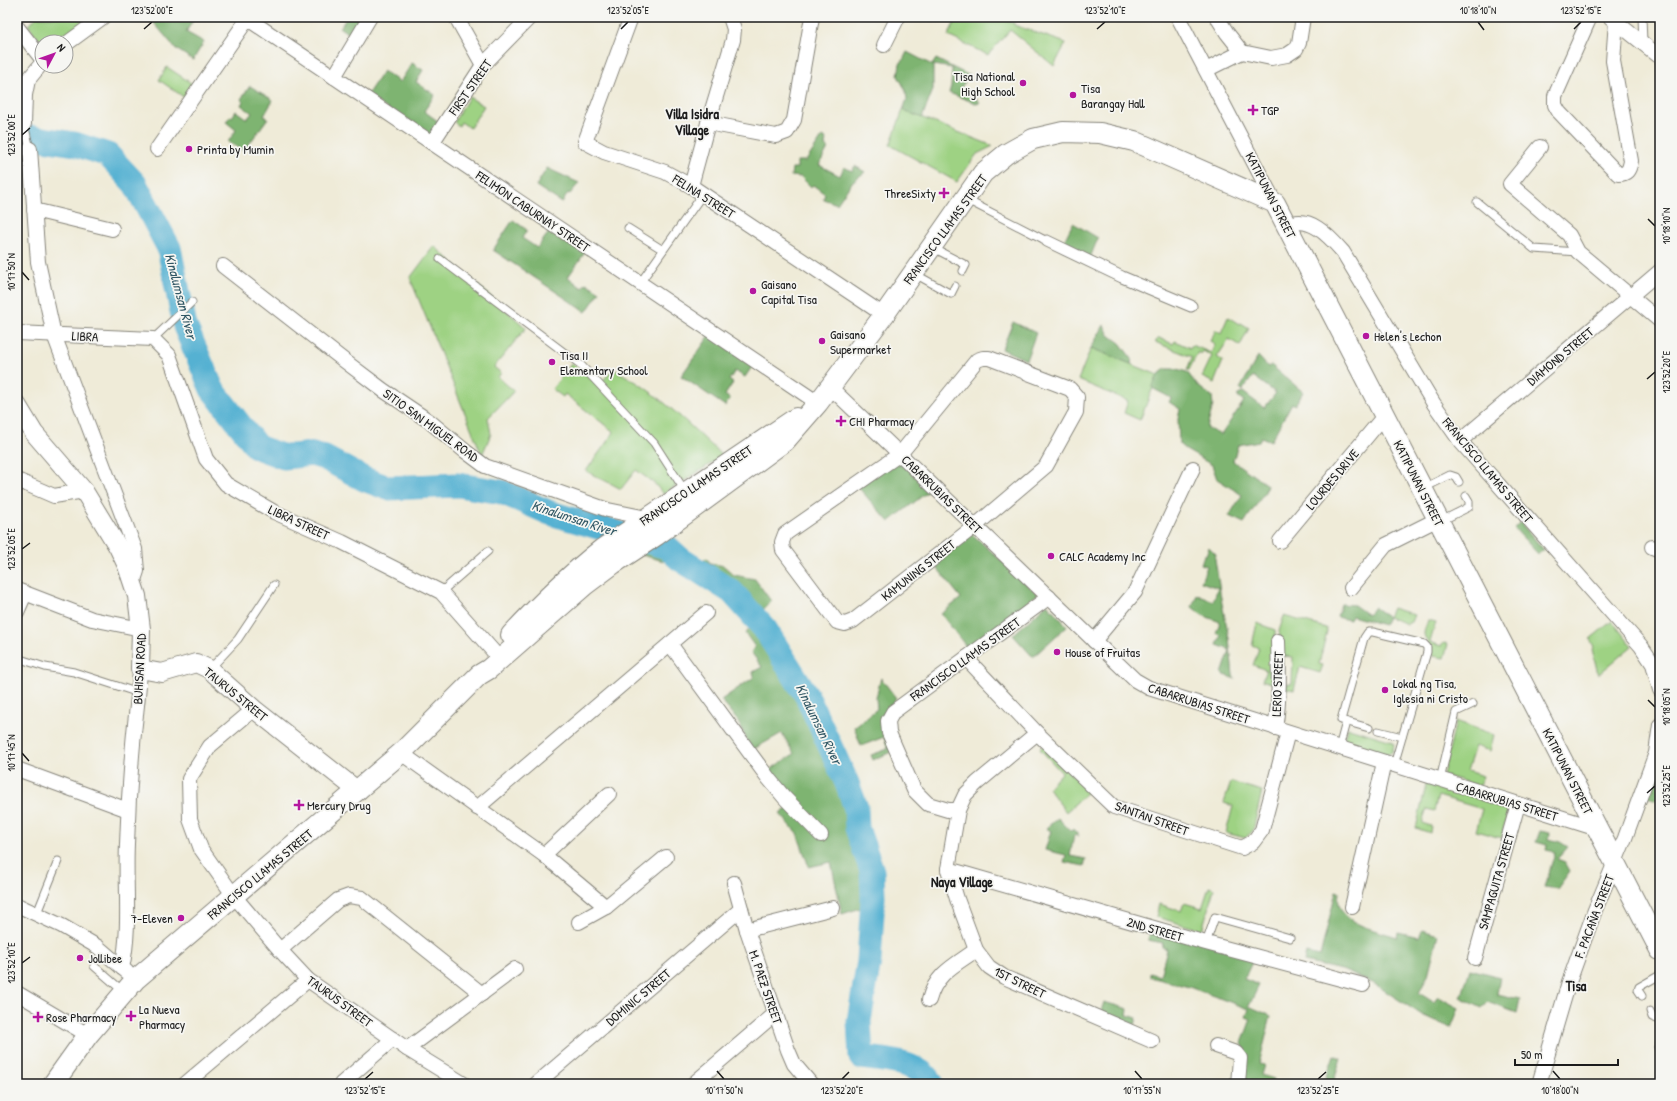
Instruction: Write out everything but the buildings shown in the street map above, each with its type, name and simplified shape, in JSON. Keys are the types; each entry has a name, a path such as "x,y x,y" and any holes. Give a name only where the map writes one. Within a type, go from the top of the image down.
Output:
{"main road":[{"name":"FRANCISCO LLAMAS STREET","path":"608,556 656,535 785,441 818,403 884,315 983,173 1006,154 1033,140 1063,132 1100,133 1134,141 1275,203"},
{"name":"KATIPUNAN STREET","path":"1275,203 1615,863 1658,941"},
{"name":"FRANCISCO LLAMAS STREET","path":"53,1084 127,980 234,896 401,753 479,675 485,663 497,656 585,586 608,556 644,520 818,403"}],"street":[{"path":"74,38 102,17"},
{"path":"334,77 370,17"},
{"path":"456,17 483,65"},
{"name":"FIRST STREET","path":"432,143 483,65 530,17"},
{"name":"FELINA STREET","path":"630,17 585,142 604,152 665,172 691,186 884,315"},
{"path":"691,186 733,40 734,29 730,17"},
{"path":"708,124 776,136 787,132 794,120 812,17"},
{"path":"884,46 898,17"},
{"name":"KATIPUNAN STREET","path":"1178,17 1275,203"},
{"path":"1217,17 1242,52"},
{"path":"1206,70 1242,52 1271,58 1287,55 1296,49 1299,43 1303,17"},
{"path":"1590,17 1555,96 1555,105 1559,112 1618,174 1625,174 1629,170 1631,161 1613,61 1613,19"},
{"name":"FELIMON CABURNAY STREET","path":"158,149 248,18 818,403"},
{"path":"1613,19 1660,57"},
{"path":"17,27 34,49"},
{"path":"24,124 25,95 28,80 34,73"},
{"path":"1540,147 1510,184 1569,235 1578,252 1660,321"},
{"path":"30,149 38,262 54,335 135,549 137,571 133,583"},
{"path":"34,210 112,229"},
{"name":"FRANCISCO LLAMAS STREET","path":"1287,226 1294,222 1309,223 1327,236 1343,252 1434,404 1460,441 1641,646 1653,664 1660,690"},
{"path":"1047,241 1122,277 1191,306"},
{"name":"SITIO SAN MIGUEL ROAD","path":"223,266 383,390 429,421 485,466 608,510 644,520"},
{"name":"DIAMOND STREET","path":"1460,441 1660,271"},
{"name":"LIBRA","path":"17,333 153,339"},
{"name":"LIBRA STREET","path":"153,339 169,355 206,459 226,484 274,512 335,539 440,592 497,656"},
{"name":"KAMUNING STREET","path":"989,358 1070,389 1077,397 1076,412 1046,466 974,526 853,621 845,624 836,622 783,550 782,542 785,534 900,454 977,360 989,358"},
{"name":"CABARRUBIAS STREET","path":"830,387 1135,680 1149,688 1598,829"},
{"name":"BUHISAN ROAD","path":"17,405 34,433 84,491 118,547 127,566 137,596 141,629 140,669 128,810 126,861 127,980"},
{"name":"LOURDES DRIVE","path":"1280,541 1384,416"},
{"path":"1094,640 1135,592 1193,468"},
{"path":"17,480 54,496 84,491"},
{"path":"1351,588 1386,545 1439,521"},
{"path":"17,612 21,592 92,619 141,629"},
{"name":"FRANCISCO LLAMAS STREET","path":"958,810 928,804 914,790 889,733 888,721 893,712 1049,597"},
{"path":"478,808 706,613"},
{"name":"LERIO STREET","path":"1278,641 1280,682 1279,705 1282,730"},
{"path":"670,644 769,780 784,798 821,835"},
{"name":"SANTAN STREET","path":"966,658 1037,733 1114,807 1242,848 1253,842 1262,830 1282,730"},
{"name":"TAURUS STREET","path":"140,669 162,673 196,663 210,669 254,708 358,791"},
{"name":"TAURUS STREET","path":"254,708 210,746 189,779 188,800 190,819 201,849 234,896 308,980 407,1049 464,1084"},
{"path":"1615,863 1658,750 1660,725"},
{"name":"1ST STREET","path":"1037,733 977,783 965,795 958,810 948,869 957,899 976,950 988,967 1004,977 1152,1041"},
{"path":"401,753 544,855 606,907"},
{"path":"1352,907 1389,764"},
{"path":"17,769 128,810"},
{"path":"544,855 609,794"},
{"name":"SAMPAGUITA STREET","path":"1475,958 1518,804"},
{"path":"579,922 606,907 666,857"},
{"name":"F. PACAÑA STREET","path":"1539,1084 1570,982 1595,910 1615,863"},
{"name":"2ND STREET","path":"948,869 1206,943 1363,985"},
{"name":"M. PAEZ STREET","path":"734,883 747,930 794,1064 811,1084"},
{"path":"280,950 338,900 349,896 362,898 482,994"},
{"path":"17,905 37,913 98,947 127,980"},
{"path":"747,930 834,908"},
{"name":"DOMINIC STREET","path":"536,1084 741,909"},
{"path":"929,1000 939,978 950,968 976,950"},
{"path":"407,1049 515,969"},
{"path":"185,1084 308,980"},
{"path":"17,993 88,1035"},
{"path":"693,1084 776,1013"},
{"path":"341,1084 393,1039"},
{"path":"1216,1046 1236,1053 1240,1058 1238,1084"}],"lane":[{"path":"1642,17 1643,42"},
{"path":"24,124 30,149"},
{"path":"640,283 703,194"},
{"path":"965,198 1047,241"},
{"path":"1477,202 1534,248 1578,252"},
{"path":"628,228 663,250"},
{"path":"931,246 966,265 963,271"},
{"path":"440,259 581,365 654,443 686,492"},
{"path":"913,273 951,294 955,286"},
{"path":"153,339 192,302"},
{"path":"1422,488 1450,475 1456,477 1459,482"},
{"path":"1439,521 1468,507 1469,501 1466,496"},
{"path":"440,592 488,551"},
{"path":"210,669 238,639 274,585"},
{"path":"1369,728 1341,720 1364,638 1368,632 1424,644 1427,647 1427,652 1402,737 1389,764"},
{"path":"17,658 45,667 74,672 139,693"},
{"path":"1440,780 1456,712 1472,704"},
{"path":"1339,748 1346,722"},
{"path":"1378,731 1402,737"},
{"path":"37,913 58,861"},
{"path":"1206,943 1215,917 1290,938"},
{"path":"94,966 127,980"},
{"path":"1642,996 1638,990 1639,986 1660,975"},
{"path":"1650,1011 1655,1019 1660,1018"},
{"path":"1660,1042 1658,1047 1660,1051"}],"green space":[{"path":"37,17 91,17 70,34 35,34 28,25"},
{"path":"149,17 195,17 186,32 204,42 193,60 176,49"},
{"path":"347,17 364,17 352,36 340,28"},
{"path":"957,17 997,17 1014,23 1014,25 1066,43 1054,66 1010,30 988,55 948,36"},
{"path":"907,52 932,65 936,59 970,76 961,87 980,102 978,104 949,93 952,68 933,65 933,90 922,118 903,110 907,99 905,89 898,76 900,63"},
{"path":"412,63 423,70 416,82 435,95 424,111 439,122 429,138 367,95 383,71 400,82"},
{"path":"167,67 194,85 185,98 159,80"},
{"path":"250,86 273,100 264,116 268,118 244,151 228,142 236,130 226,122 236,111 247,119 252,113 241,105 243,101 241,99"},
{"path":"469,97 484,106 470,128 461,122 459,126 454,122"},
{"path":"903,110 993,146 977,154 957,182 890,145"},
{"path":"822,137 826,139 825,146 828,148 819,165 840,176 844,167 852,171 855,166 865,172 853,181 837,204 823,199 825,194 813,185 811,187 801,177 791,176 792,168 797,168 797,161 806,161"},
{"path":"547,168 579,183 570,194 568,193 562,203 536,186"},
{"path":"513,220 527,230 522,238 537,248 553,227 586,251 568,277 582,288 586,283 600,292 586,312 493,250"},
{"path":"1073,223 1098,238 1090,258 1062,245"},
{"path":"434,246 526,328 494,367 501,373 498,377 514,391 488,418 491,434 482,455 410,278"},
{"path":"1228,317 1249,328 1240,346 1229,339 1217,357 1223,361 1214,383 1202,377 1212,356 1203,351 1201,354 1198,352 1189,370 1187,370 1192,357 1155,342 1159,338 1173,344 1175,341 1190,348 1192,345 1211,353 1215,344 1210,341 1216,330 1221,333"},
{"path":"1013,322 1036,333 1026,360 1002,349"},
{"path":"1104,325 1109,335 1120,343 1132,359 1131,364 1091,348"},
{"path":"710,335 754,364 745,377 735,371 729,380 733,383 725,395 730,399 725,406 681,376"},
{"path":"1091,348 1158,375 1140,420 1124,413 1128,401 1078,380"},
{"path":"1258,356 1268,367 1271,365 1303,392 1295,405 1292,403 1271,441 1261,437 1259,441 1238,445 1233,461 1267,485 1265,492 1244,523 1229,516 1242,495 1217,479 1212,465 1186,450 1179,444 1178,419 1180,409 1169,402 1171,398 1152,388 1158,375 1165,369 1177,369 1187,372 1197,385 1212,397 1213,405 1207,428 1221,435 1244,401 1237,396 1243,392 1264,408 1276,393 1253,376 1242,391 1240,389"},
{"path":"572,363 599,385 613,369 628,377 671,408 723,456 663,494 655,484 636,470 621,489 586,471 614,432 565,394 563,397 552,389"},
{"path":"896,458 930,490 889,522 858,487"},
{"path":"1520,522 1544,550 1538,554 1514,528"},
{"path":"972,534 1038,594 968,649 941,614 961,598 934,564"},
{"path":"662,542 669,548 675,549 695,563 707,558 710,563 724,566 734,575 755,579 771,601 761,612 762,618 787,652 825,723 831,721 846,764 840,767 856,808 857,828 860,837 871,847 883,885 878,924 865,923 864,907 842,914 831,862 809,867 797,833 780,814 794,803 766,772 794,754 782,733 752,750 737,720 721,700 754,677 753,672 762,667 751,652 755,647 745,633 750,628 727,600 711,586 678,565 642,555"},
{"path":"1209,547 1216,554 1215,559 1229,638 1233,675 1235,679 1222,674 1230,650 1217,645 1221,635 1216,633 1220,622 1202,615 1192,607 1197,595 1213,601 1218,588 1201,582 1207,566 1201,564"},
{"path":"1047,604 1067,626 1033,657 1013,635"},
{"path":"1341,604 1354,605 1368,615 1374,607 1388,617 1384,625 1352,616 1350,620 1337,617"},
{"path":"1392,608 1414,615 1411,622 1407,624 1388,617"},
{"path":"1284,616 1326,628 1327,631 1319,664 1323,665 1320,673 1300,667 1294,690 1281,687 1282,684 1292,684 1293,657 1283,656 1279,631"},
{"path":"1428,620 1436,622 1430,642 1441,646 1444,643 1448,644 1444,658 1433,656 1429,651 1429,646 1424,634"},
{"path":"1612,621 1632,646 1599,674 1592,649 1594,647 1590,639"},
{"path":"1257,623 1275,630 1277,685 1262,680 1266,670 1253,665 1259,648 1252,645"},
{"path":"881,678 896,698 884,714 891,752 873,760 871,755 888,749 884,737 861,746 854,727 877,709 876,698"},
{"path":"1456,721 1494,735 1490,751 1475,746 1467,771 1483,776 1479,786 1443,775"},
{"path":"1349,728 1392,741 1394,745 1392,752 1388,754 1345,741 1344,739 1347,729"},
{"path":"1042,745 1089,791 1066,812 1048,788 1062,773 1040,749"},
{"path":"1655,770 1660,772 1660,801 1645,796"},
{"path":"1427,781 1509,808 1501,838 1476,831 1482,809 1438,796 1434,811 1427,809 1422,823 1431,826 1430,833 1416,828"},
{"path":"1231,782 1262,791 1253,831 1245,838 1226,833 1233,806 1224,803"},
{"path":"1058,818 1071,831 1073,829 1079,836 1074,835 1070,856 1086,859 1084,866 1064,862 1066,855 1045,850 1051,831 1046,828"},
{"path":"1540,831 1550,833 1549,839 1560,842 1568,847 1557,859 1565,862 1570,871 1557,889 1545,887 1555,852 1546,850 1547,845 1536,842"},
{"path":"1209,887 1214,889 1202,930 1156,917 1159,904 1181,911 1184,903 1202,908"},
{"path":"1336,891 1339,892 1339,903 1342,911 1357,924 1397,937 1398,932 1419,937 1422,930 1438,935 1428,975 1419,993 1435,1003 1438,997 1459,1008 1451,1028 1422,1015 1373,983 1342,970 1304,962 1306,953 1320,956"},
{"path":"1150,932 1258,950 1244,979 1259,985 1249,1006 1271,1016 1259,1064 1264,1065 1261,1075 1274,1079 1273,1084 1247,1084 1244,1067 1245,1051 1242,1043 1251,1019 1246,1017 1249,1009 1189,987 1150,977 1150,973 1160,976 1167,949 1162,947 1163,943 1148,940"},
{"path":"1470,969 1500,977 1497,994 1520,999 1517,1013 1487,1002 1482,1008 1460,997"},
{"path":"1104,1002 1128,1009 1127,1015 1137,1018 1135,1025 1101,1011"},
{"path":"1334,1055 1341,1058 1333,1084 1324,1084"}],"waterway":[{"name":"Kinalumsan River","path":"17,135 75,144 108,155 135,184 169,248 185,326 212,389 257,447 284,457 312,454 325,458 364,479 388,488 458,485 502,492 550,513 667,547 680,559 732,592 765,629 807,696 847,783 856,808 857,828 872,871 873,897 869,961 859,1021 861,1057 908,1065 921,1072 932,1084"}],"place":[{"name":"Tisa National High School","path":"1023,83"},
{"name":"Tisa Barangay Hall","path":"1073,95"},
{"name":"TGP","path":"1253,110"},
{"name":"Printa by Mumin","path":"189,149"},
{"name":"ThreeSixty","path":"944,193"},
{"name":"Gaisano Capital Tisa","path":"753,291"},
{"name":"Helen's Lechon","path":"1366,336"},
{"name":"Gaisano Supermarket","path":"822,341"},
{"name":"Tisa II Elementary School","path":"552,362"},
{"name":"CHI Pharmacy","path":"841,421"},
{"name":"CALC Academy Inc","path":"1051,556"},
{"name":"House of Fruitas","path":"1057,652"},
{"name":"Lokal ng Tisa, Iglesia ni Cristo","path":"1385,690"},
{"name":"Mercury Drug","path":"299,805"},
{"name":"7-Eleven","path":"181,918"},
{"name":"Jollibee","path":"80,958"},
{"name":"La Nueva Pharmacy","path":"131,1016"},
{"name":"Rose Pharmacy","path":"38,1017"}],"district":[{"name":"Villa Isidra Village","path":"692,122"},
{"name":"Naya Village","path":"962,882"},
{"name":"Tisa","path":"1576,986"}]}
